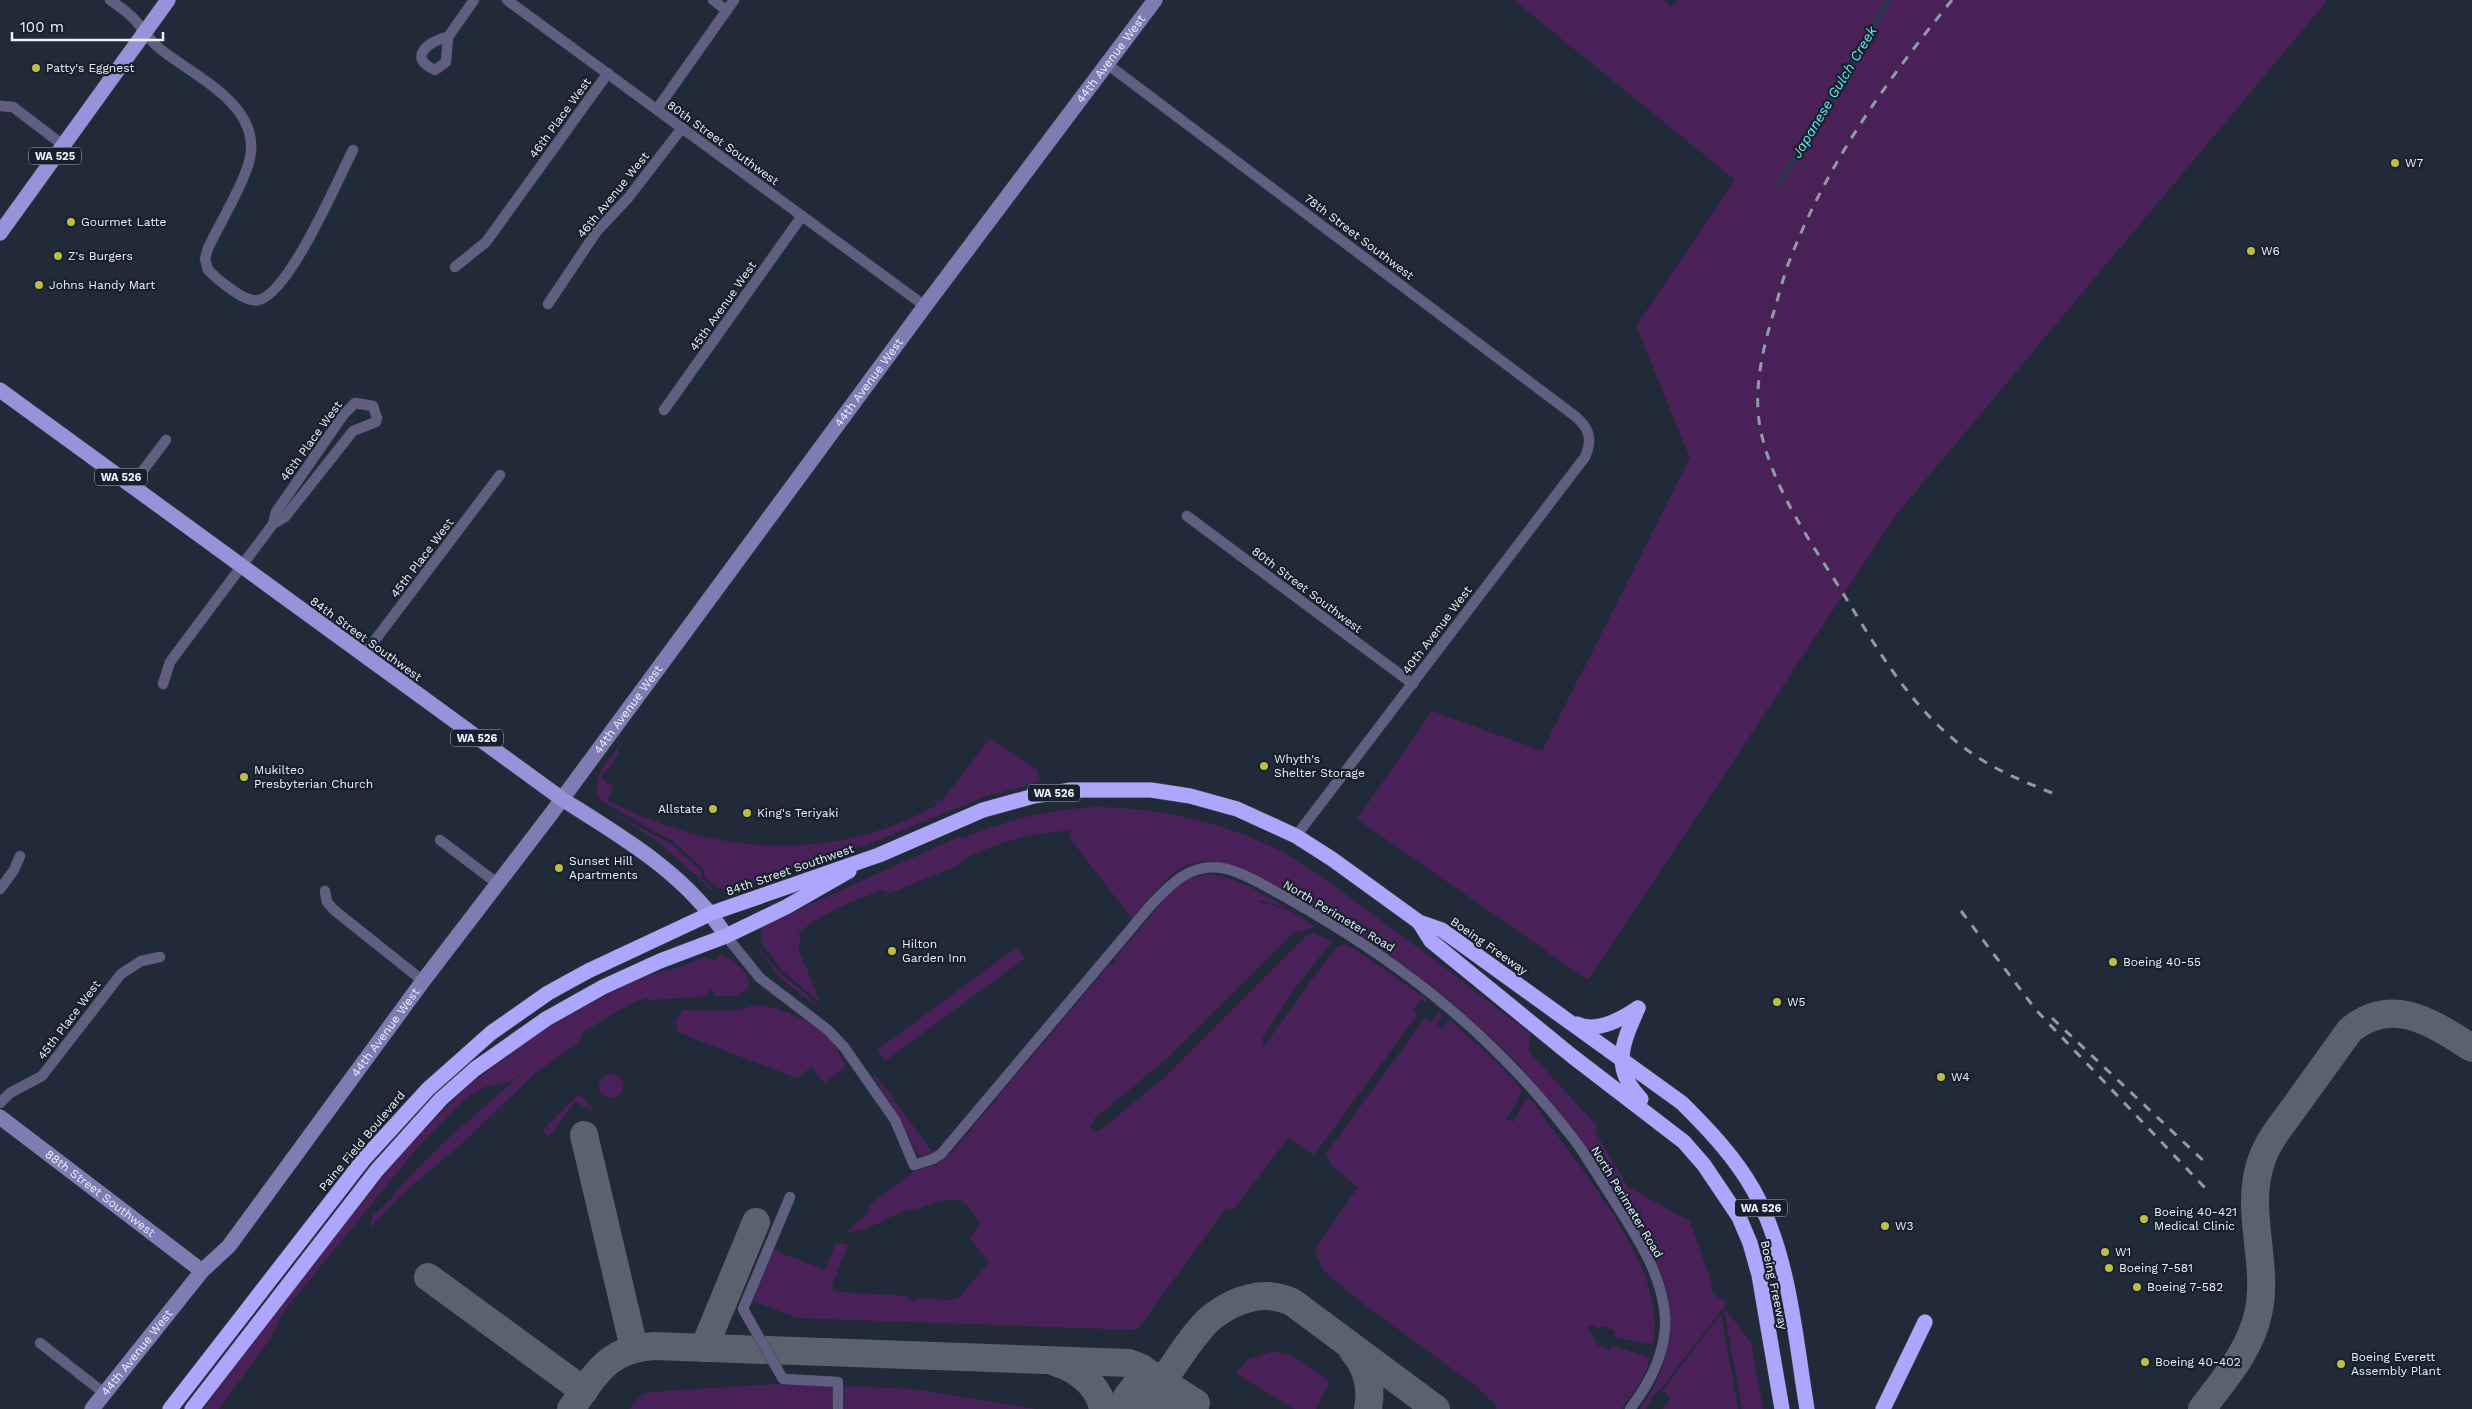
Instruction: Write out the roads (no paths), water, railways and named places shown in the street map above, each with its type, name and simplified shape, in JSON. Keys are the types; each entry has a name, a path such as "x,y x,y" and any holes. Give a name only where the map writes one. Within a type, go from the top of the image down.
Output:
{"highway":[{"name":"84th Street Southwest","path":"712,913 879,855 983,810 1034,796 1071,790 1152,790 1190,796 1237,809 1296,836 1332,859 1419,922"},
{"name":"84th Street Southwest","path":"726,936 786,907 879,855"},
{"name":"Paine Field Boulevard","path":"170,1409 364,1159 428,1089 491,1033 548,994 588,971 712,913"},
{"name":"Boeing Freeway","path":"1419,922 1442,930 1682,1103 1733,1158 1754,1192 1775,1240 1787,1287 1806,1409"},
{"name":"Boeing Freeway","path":"1419,922 1431,941 1572,1056 1684,1142 1704,1164 1739,1217 1750,1243 1759,1276 1782,1409"},
{"path":"192,1409 378,1170 434,1106 475,1069 546,1019 603,988 660,961 726,936"},
{"path":"1569,1020 1586,1028 1594,1027 1611,1022 1638,1008 1621,1058 1624,1079 1684,1142"},
{"path":"1883,1409 1925,1322"}],"main road":[{"name":"WA 525","path":"0,233 168,0"},
{"name":"84th Street Southwest","path":"0,390 562,799 644,852 667,870 712,913 726,936"}],"street":[{"path":"110,0 132,16 157,47 225,97 240,111 247,125 251,142 250,159 208,248 205,259 208,270 243,296 258,300 267,297 275,288 310,240 353,150"},
{"path":"448,38 474,0"},
{"name":"80th Street Southwest","path":"507,0 925,306"},
{"path":"713,0 726,10"},
{"path":"657,109 734,0"},
{"name":"44th Avenue West","path":"92,1409 202,1271 229,1246 423,981 562,799 925,306 1155,0"},
{"name":"78th Street Southwest","path":"1107,64 1576,416 1586,426 1590,436"},
{"name":"46th Place West","path":"455,267 486,242 608,73"},
{"path":"0,106 14,107 63,145"},
{"name":"46th Avenue West","path":"548,304 596,231 628,198 682,128"},
{"name":"45th Avenue West","path":"664,410 802,216"},
{"name":"46th Place West","path":"164,684 170,662 273,524 285,516 353,431 376,422 377,418 373,406 355,403 344,414 276,512 273,524"},
{"name":"40th Avenue West","path":"1296,836 1584,456 1589,447 1590,436"},
{"path":"132,485 166,440"},
{"name":"45th Place West","path":"363,656 500,475"},
{"name":"80th Street Southwest","path":"1187,516 1413,684"},
{"path":"440,840 498,884"},
{"path":"0,889 14,870 20,856"},
{"name":"North Perimeter Road","path":"914,1165 933,1159 941,1154 1168,887 1179,877 1192,870 1222,868 1290,900 1393,962 1488,1040 1532,1087 1577,1144 1648,1258 1663,1302 1664,1336 1660,1354 1647,1384 1630,1409"},
{"path":"325,891 326,902 334,910 423,981"},
{"name":"84th Street Southwest","path":"726,936 760,978 822,1025 844,1047 895,1120 914,1165"},
{"name":"45th Place West","path":"0,1103 10,1094 42,1076 121,974 141,961 160,957"},
{"name":"88th Street Southwest","path":"0,1117 202,1271"},
{"path":"790,1197 743,1309 783,1379 838,1382 838,1409"},
{"path":"40,1343 104,1393"}],"waterway":[{"name":"Japanese Gulch Creek","path":"1779,184 1889,0"}],"railway":[{"path":"1952,0 1905,60 1861,122 1841,155 1806,222 1786,270 1766,338 1758,385 1759,417 1767,455 1786,500 1876,647 1906,689 1941,728 1960,745 1999,770 2052,793"},
{"path":"1961,911 2036,1010 2207,1190"},
{"path":"2052,1018 2209,1166"}],"place":[{"name":"Patty's Eggnest","path":"36,68"},
{"name":"W7","path":"2395,163"},
{"name":"Gourmet Latte","path":"71,222"},
{"name":"W6","path":"2251,251"},
{"name":"Z's Burgers","path":"58,256"},
{"name":"Johns Handy Mart","path":"39,285"},
{"name":"Whyth's Shelter Storage","path":"1264,766"},
{"name":"Mukilteo Presbyterian Church","path":"244,777"},
{"name":"Allstate","path":"713,809"},
{"name":"King's Teriyaki","path":"747,813"},
{"name":"Sunset Hill Apartments","path":"559,868"},
{"name":"Hilton Garden Inn","path":"892,951"},
{"name":"Boeing 40-55","path":"2113,962"},
{"name":"W5","path":"1777,1002"},
{"name":"W4","path":"1941,1077"},
{"name":"Boeing 40-421 Medical Clinic","path":"2144,1219"},
{"name":"W3","path":"1885,1226"},
{"name":"W1","path":"2105,1252"},
{"name":"Boeing 7-581","path":"2109,1268"},
{"name":"Boeing 7-582","path":"2137,1287"},
{"name":"Boeing 40-402","path":"2145,1362"},
{"name":"Boeing Everett Assembly Plant","path":"2341,1364"}]}
